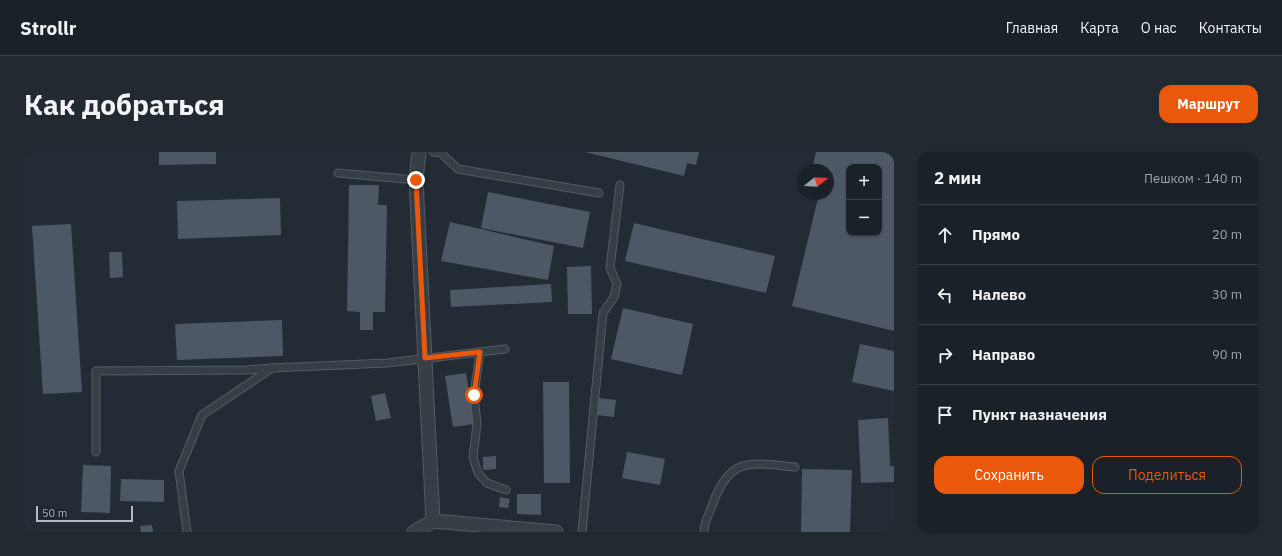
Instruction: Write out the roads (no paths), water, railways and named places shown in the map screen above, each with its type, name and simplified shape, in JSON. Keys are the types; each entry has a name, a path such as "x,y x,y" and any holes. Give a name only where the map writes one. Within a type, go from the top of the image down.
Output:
{"street":[{"path":"419,152 416,180 433,521"},
{"path":"414,532 433,521 556,532"}],"lane":[{"path":"433,152 441,153 458,169 599,193"},
{"path":"338,173 416,180"},
{"path":"582,532 603,313 614,297 617,284 610,268 620,185"},
{"path":"96,452 96,372 246,370 387,364 505,349"},
{"path":"480,352 474,395 477,424 473,457 478,473 487,483 506,490"},
{"path":"187,532 179,471 202,415 272,368"},
{"path":"704,532 715,498 726,476 741,465 758,463 795,467"}]}
